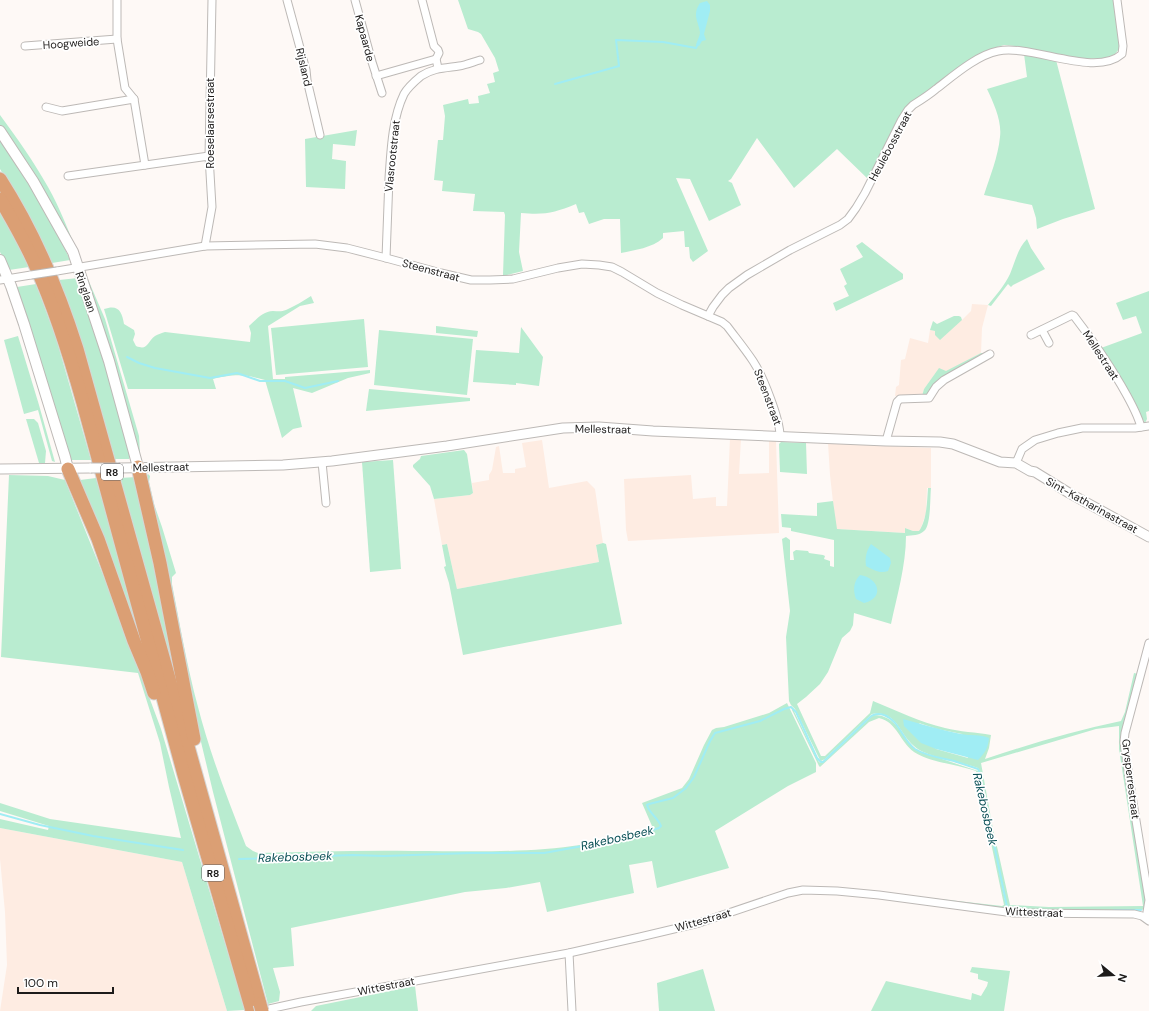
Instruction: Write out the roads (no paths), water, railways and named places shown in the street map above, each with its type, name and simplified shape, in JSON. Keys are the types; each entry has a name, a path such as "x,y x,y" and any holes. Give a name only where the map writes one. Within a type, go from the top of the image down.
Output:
{"highway":[{"name":"R8","path":"0,179 19,211 46,263 69,322 87,382 190,775"},
{"name":"R8","path":"0,199 36,265 50,300 65,345 257,1008"},
{"name":"R8","path":"138,467 160,562 195,743 190,775"},
{"name":"R8","path":"68,469 98,539 134,641 147,672 174,755 190,775"}],"main road":[{"name":"Ringlaan","path":"0,131 34,180 73,252 109,361 138,467"},
{"path":"0,260 4,280 34,356 68,469"}],"street":[{"path":"117,0 117,39 125,88 134,100 145,166"},
{"name":"Roeselaarsestraat","path":"205,246 212,207 209,156 212,0"},
{"name":"Rijsland","path":"287,0 306,70 320,135"},
{"name":"Kapaarde","path":"355,0 382,93"},
{"path":"422,0 434,46 439,53 436,59 438,68"},
{"name":"Heulebosstraat","path":"708,316 713,307 729,288 747,275 790,250 840,225 848,219 865,193 908,110 961,70 986,54 1007,49 1085,62 1106,62 1122,54 1123,46 1117,0"},
{"name":"Hoogweide","path":"25,46 117,39"},
{"name":"Kapaarde","path":"376,76 436,59"},
{"name":"Vlasrootstraat","path":"386,258 391,156 396,118 405,92 422,76 438,68 460,66 480,60"},
{"path":"46,107 62,111 134,100"},
{"path":"68,176 209,156"},
{"name":"Steenstraat","path":"4,280 205,246 315,244 347,248 471,280 513,279 582,264 599,265 622,272 657,293 722,322 727,326 754,362 763,380 777,418 780,436"},
{"name":"Mellestraat","path":"1031,336 1072,315 1074,316 1105,358 1130,401 1139,419 1141,427"},
{"path":"1042,330 1049,343"},
{"path":"886,441 897,402 900,399 929,398 944,380 990,354"},
{"name":"Mellestraat","path":"0,469 283,465 322,462 447,446 563,428 599,426 653,431 940,442 953,444 985,455 1017,461"},
{"path":"1017,461 1022,449 1036,440 1058,433 1082,428 1149,426"},
{"name":"Sint-Katharinastraat","path":"1017,461 1032,468 1035,472 1058,487 1149,537"},
{"path":"322,462 326,503"},
{"name":"Grysperrestraat","path":"1148,919 1149,900 1124,742 1125,733 1149,643"},
{"name":"Wittestraat","path":"257,1008 301,1002 640,938 699,923 803,890 837,891 1014,913 1123,913 1142,916 1148,919"},
{"path":"569,952 572,1011"}],"water":[{"path":"707,1 710,5 710,11 704,34 706,40 702,41 699,46 696,45 700,32 696,18 696,11 700,3"},
{"path":"871,544 890,558 891,563 888,571 880,572 866,566 866,555"},
{"path":"860,575 872,580 877,588 875,597 864,603 856,599 854,593 855,584"},
{"path":"903,719 964,735 986,737 989,738 988,745 978,760 936,749 921,743 904,726"}],"waterway":[{"path":"555,84 619,66 616,40 663,42 696,48 698,44"},
{"path":"127,357 155,368 210,378 237,373 260,381 285,381 305,388 338,381"},
{"name":"Rakebosbeek","path":"239,859 353,855 384,856 470,853 544,853 627,838 659,828 661,826 647,805 673,798 686,788 694,777 715,733 760,721 791,707 796,712 817,758 821,762 823,762 871,717 880,714 894,722 907,741 915,749 929,755 978,769 1007,907 1012,909"},
{"name":"Rakebosbeek","path":"0,814 40,825 93,836 183,850"},
{"name":"Rakebosbeek","path":"1114,910 1141,910"}]}
